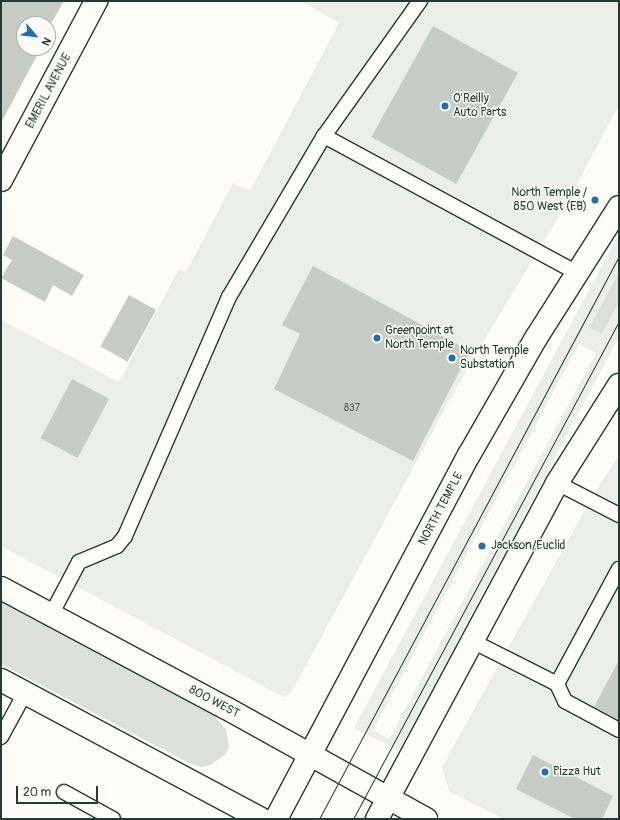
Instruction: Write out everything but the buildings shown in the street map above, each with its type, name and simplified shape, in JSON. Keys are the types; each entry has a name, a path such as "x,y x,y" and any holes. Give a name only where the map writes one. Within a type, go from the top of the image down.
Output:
{"main road":[{"name":"EMERIL AVENUE","path":"1,180 96,1"},
{"name":"NORTH TEMPLE","path":"276,819 469,455 577,273 619,207"},
{"path":"377,819 557,483 619,386"},
{"name":"800 WEST","path":"1,588 426,819"},
{"path":"1,680 261,819"}],"lane":[{"path":"51,615 79,562 117,546 125,536 229,297 324,136 420,1"},
{"path":"324,136 577,273"},
{"path":"557,483 619,515"},
{"path":"557,684 619,569"},
{"path":"472,641 557,684 565,701 619,730"},
{"path":"1,737 25,693"},
{"path":"64,792 113,819"}],"shaded area":[{"path":"301,1 619,1 619,105 567,203 468,367 291,693 284,697 1,546 1,320 119,382 179,269 186,272 233,183 250,191 339,23"},
{"path":"619,234 619,272 589,328 602,334 619,302 619,337 399,751 354,728","holes":["579,344 596,353 389,739 373,730"]},
{"path":"619,272 619,302 602,334 589,328"},
{"path":"619,455 619,819 504,819 449,791 442,767 595,492"},
{"path":"1,601 213,714 226,729 229,748 225,755 210,765 200,767 189,763 1,664"}],"tram line":[{"path":"319,819 619,256"},
{"path":"353,819 619,321"}],"place":[{"name":"O'Reilly Auto Parts","path":"445,106"},
{"name":"North Temple / 850 West (EB)","path":"595,200"},
{"name":"Greenpoint at North Temple","path":"377,338"},
{"name":"North Temple Substation","path":"452,358"},
{"name":"Jackson/Euclid","path":"482,546"},
{"name":"Pizza Hut","path":"545,772"}]}
